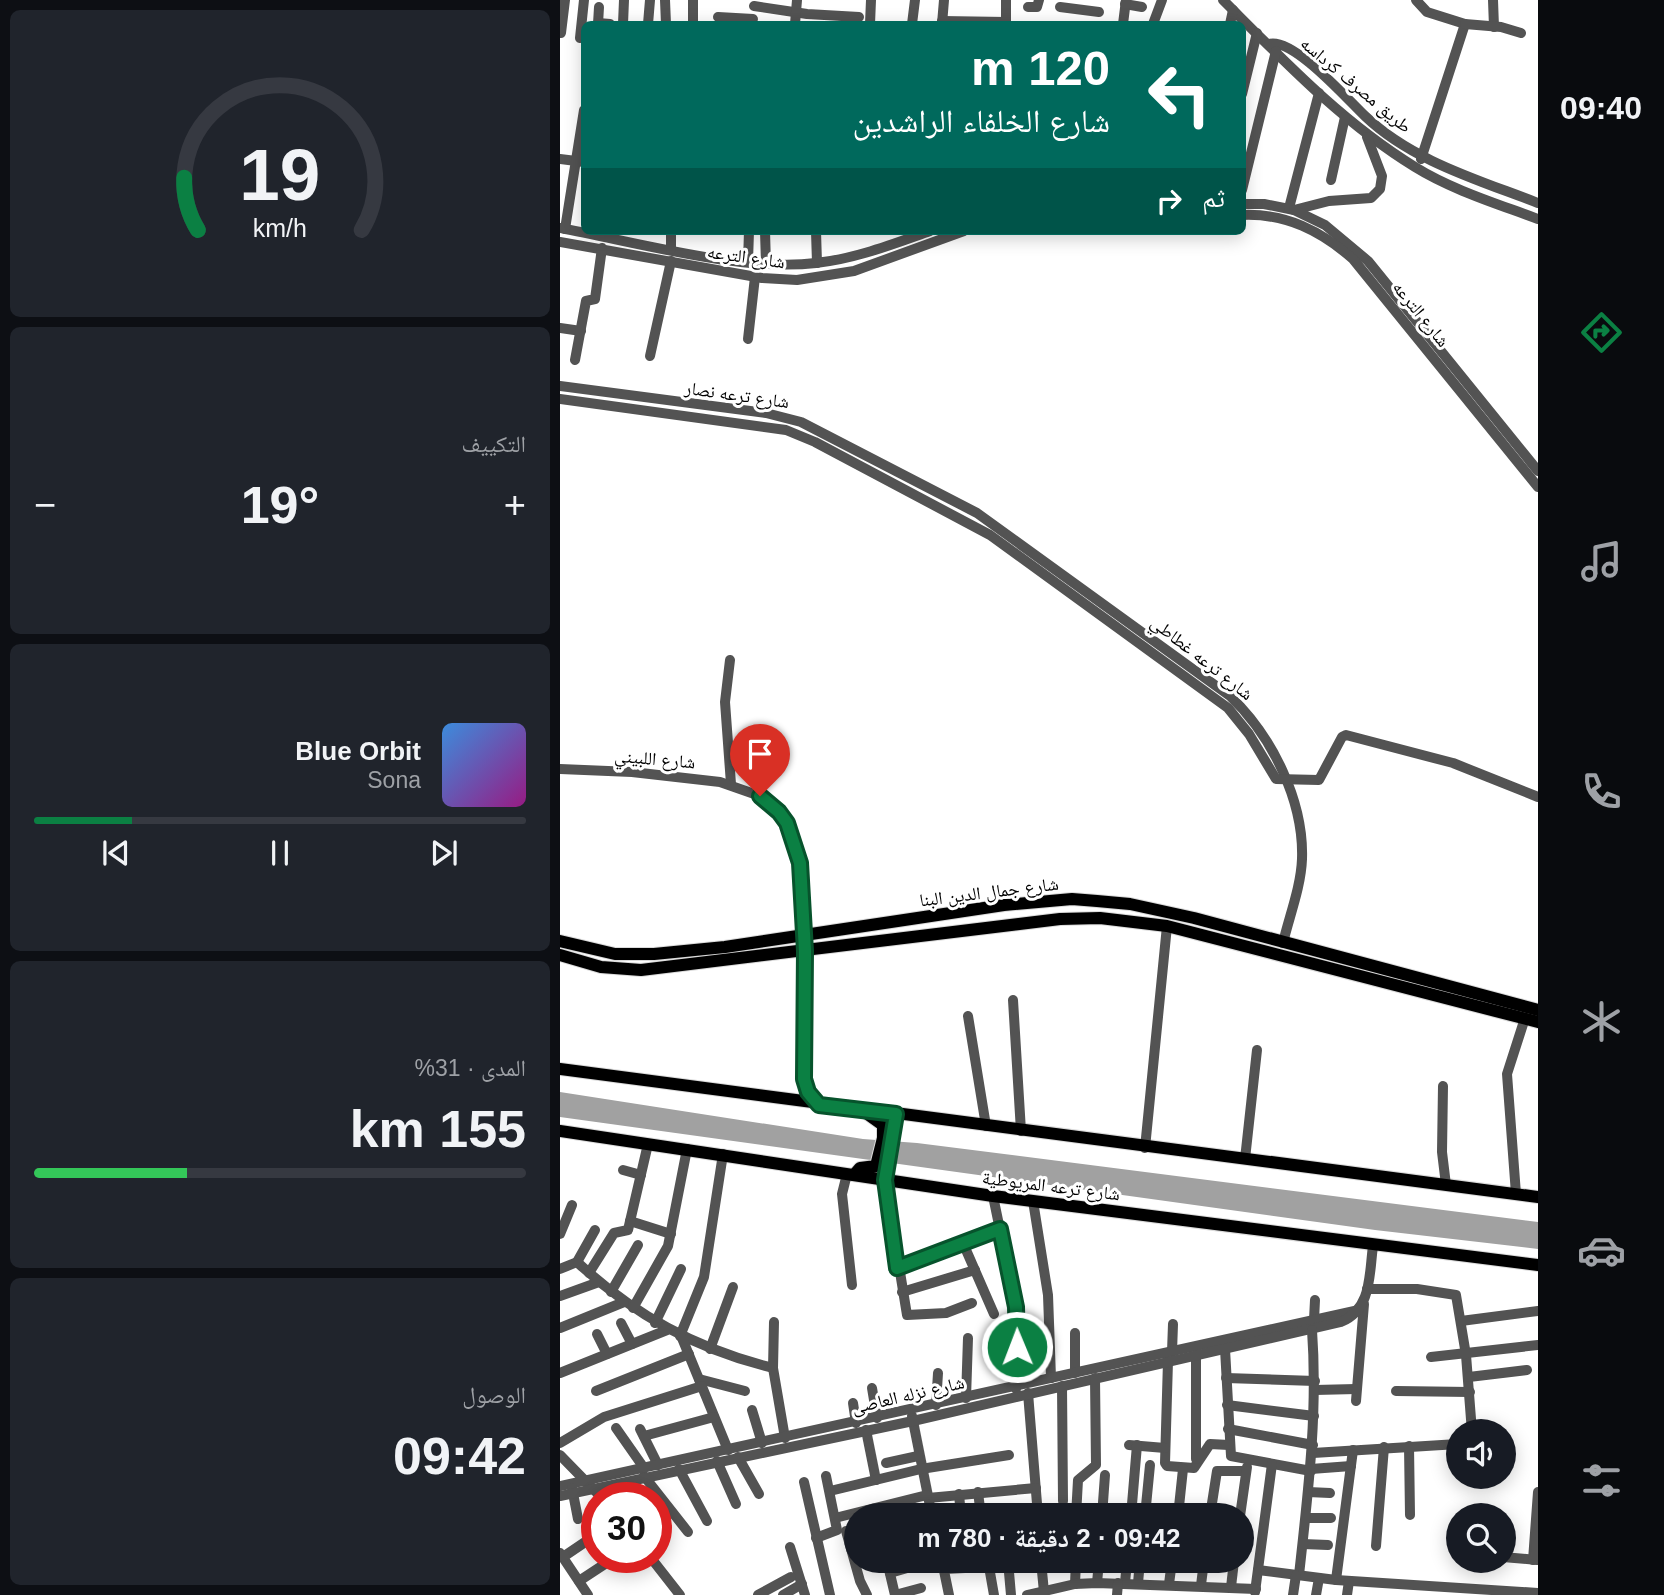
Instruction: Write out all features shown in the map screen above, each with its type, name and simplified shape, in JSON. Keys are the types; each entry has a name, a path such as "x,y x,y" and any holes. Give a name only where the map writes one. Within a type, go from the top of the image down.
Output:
{"main road":[{"name":"شارع جمال الدين البنا","path":"560,941 607,953 638,955 725,947 1004,905 1072,899 1130,904 1538,1010"},
{"name":"شارع جمال الدين البنا","path":"560,956 601,967 641,970 1060,919 1100,918 1167,926 1538,1022"},
{"path":"560,1069 862,1110 895,1120 986,1126 1538,1197"},
{"path":"862,1110 883,1125 885,1180"},
{"path":"883,1164 895,1120"},
{"name":"شارع ترعه المريوطية","path":"560,1131 993,1196 1538,1265"},
{"path":"850,1175 860,1168 873,1168 883,1164"}],"street":[{"path":"565,0 560,33 581,38"},
{"path":"583,21 584,0"},
{"path":"623,21 624,0"},
{"path":"648,21 650,0"},
{"path":"665,0 666,21"},
{"path":"693,0 693,21"},
{"path":"795,21 797,0"},
{"path":"870,21 872,0"},
{"path":"912,21 915,0"},
{"path":"942,21 944,0"},
{"path":"1006,0 1006,21"},
{"path":"1028,7 1037,7 1039,0"},
{"path":"1154,21 1162,0"},
{"name":"طريق مصرف كرداسه","path":"1223,0 1244,21"},
{"path":"1416,0 1427,12 1465,24 1521,33"},
{"path":"1493,0 1494,27"},
{"path":"1123,21 1126,2 1142,7"},
{"path":"753,21 754,3 769,3 796,11 859,17"},
{"path":"1060,7 1083,5 1099,12"},
{"path":"598,21 599,7"},
{"path":"1231,21 1233,10"},
{"path":"718,17 746,21"},
{"name":"طريق مصرف كرداسه","path":"1246,23 1345,117 1417,169 1538,219"},
{"path":"1417,169 1465,24"},
{"path":"1246,77 1256,33"},
{"name":"طريق مصرف كرداسه","path":"1272,47 1280,43 1297,54 1380,129 1423,156 1538,203"},
{"path":"1246,171 1272,47"},
{"path":"1319,93 1284,210 1341,236 1368,261 1538,471"},
{"path":"1331,180 1345,117"},
{"name":"شارع الترعه","path":"1246,215 1328,201 1371,198 1377,194 1382,183 1378,161 1365,133"},
{"path":"1378,161 1382,153 1392,151"},
{"path":"560,159 581,162"},
{"name":"شارع الترعه","path":"581,162 562,229 581,232"},
{"name":"شارع الترعه","path":"1246,205 1284,210 1324,236 1368,274 1538,487"},
{"name":"شارع الترعه","path":"595,235 766,264 817,263 849,257 918,235"},
{"path":"671,235 671,249"},
{"path":"748,262 749,235"},
{"path":"765,235 766,264"},
{"path":"816,235 817,263"},
{"name":"شارع الترعه","path":"560,242 755,277 823,278 874,265 953,235"},
{"path":"575,360 586,301 595,299 602,248"},
{"path":"650,356 671,261"},
{"path":"748,339 755,277"},
{"path":"560,328 580,331"},
{"name":"شارع ترعه نصار","path":"560,386 790,418 965,505 1007,534"},
{"name":"شارع ترعه نصار","path":"560,399 786,430 916,494 967,521 1000,543"},
{"path":"916,494 922,483"},
{"name":"شارع ترعه غطاطي","path":"1007,534 1230,696 1250,716 1282,778 1302,856 1283,943"},
{"name":"شارع ترعه غطاطي","path":"1000,543 1228,708 1282,778"},
{"path":"730,660 725,690 731,784"},
{"path":"1282,778 1319,780 1342,737 1346,735 1453,763 1538,797"},
{"name":"شارع اللبيني","path":"560,769 643,773 731,784 766,800 779,812 793,834 803,880 804,1079 808,1092 819,1105"},
{"path":"1145,1148 1167,926"},
{"path":"1013,1000 1021,1131"},
{"path":"968,1016 986,1126"},
{"path":"1516,1194 1507,1074 1525,1018"},
{"path":"1245,1159 1257,1050"},
{"path":"1443,1086 1442,1152 1446,1185"},
{"path":"589,1273 614,1233 619,1230 626,1233 648,1144"},
{"path":"560,1328 628,1305 667,1251 687,1149"},
{"path":"723,1154 704,1277 681,1337 728,1450"},
{"path":"623,1170 641,1175"},
{"path":"850,1175 842,1194 852,1284"},
{"path":"885,1180 905,1311 911,1316 946,1313 972,1303"},
{"path":"993,1196 1016,1307 1016,1391"},
{"path":"1033,1201 1048,1295 1051,1378"},
{"path":"560,1234 572,1205"},
{"path":"630,1221 671,1234"},
{"path":"897,1268 1000,1229"},
{"path":"560,1269 577,1262 595,1230"},
{"path":"963,1243 994,1314"},
{"path":"611,1292 638,1245"},
{"path":"1226,1378 1315,1386 1356,1395 1362,1306 1373,1246"},
{"path":"577,1262 611,1292 655,1323 710,1349 773,1368"},
{"path":"655,1323 681,1269"},
{"path":"902,1292 975,1270"},
{"path":"560,1296 599,1282"},
{"path":"710,1349 733,1287"},
{"path":"1367,1289 1453,1293 1458,1299 1469,1377 1471,1419"},
{"path":"1293,1595 1303,1544 1313,1449 1315,1300"},
{"name":"شارع نزله العاصى","path":"598,1482 644,1472 679,1469 913,1421 1051,1378 1348,1319 1362,1306"},
{"path":"1461,1321 1538,1311"},
{"path":"621,1322 632,1344"},
{"path":"774,1322 773,1368 785,1438"},
{"path":"1173,1324 1175,1355 1165,1463 1171,1468 1194,1468 1209,1444 1229,1445"},
{"path":"560,1373 667,1329"},
{"path":"1075,1373 1076,1333"},
{"name":"شارع نزله العاصى","path":"644,1472 658,1465 966,1398 1016,1391 1028,1393 1062,1386 1175,1355 1196,1355 1225,1349 1276,1333"},
{"path":"597,1334 607,1354"},
{"path":"966,1398 968,1338"},
{"path":"1430,1357 1538,1345"},
{"path":"1225,1349 1231,1456 1247,1465"},
{"path":"596,1391 689,1354"},
{"path":"1196,1355 1196,1464"},
{"path":"1469,1377 1527,1370"},
{"path":"936,1405 938,1373"},
{"path":"1077,1503 1078,1480 1096,1465 1095,1378"},
{"path":"560,1443 611,1415 700,1382 745,1391"},
{"path":"1062,1386 1063,1501"},
{"path":"872,1388 877,1418"},
{"path":"1396,1391 1470,1392"},
{"path":"1028,1393 1037,1503"},
{"path":"853,1403 856,1423"},
{"path":"1227,1405 1314,1416"},
{"path":"752,1410 762,1443"},
{"path":"911,1410 929,1503"},
{"path":"658,1465 642,1432 714,1417"},
{"path":"615,1428 688,1532"},
{"path":"1228,1429 1313,1449 1353,1450 1446,1444"},
{"path":"866,1430 876,1480"},
{"path":"1131,1503 1133,1445 1165,1448"},
{"path":"1409,1446 1410,1515"},
{"path":"1376,1546 1384,1447"},
{"path":"1336,1580 1353,1450"},
{"path":"560,1455 587,1482"},
{"path":"830,1491 921,1469 1009,1455"},
{"path":"886,1463 918,1456"},
{"path":"738,1457 759,1494"},
{"path":"717,1461 736,1504"},
{"path":"1027,1595 1075,1584 1097,1583 1170,1584 1182,1590 1202,1586 1213,1591 1231,1587 1256,1592 1272,1464"},
{"path":"1212,1503 1217,1471 1247,1465 1272,1464 1311,1470 1351,1465"},
{"path":"1146,1503 1150,1465"},
{"path":"1242,1503 1247,1465"},
{"path":"679,1469 707,1521"},
{"path":"1179,1503 1183,1469"},
{"path":"1103,1503 1105,1475"},
{"path":"816,1538 837,1530 826,1476"},
{"path":"804,1482 830,1595"},
{"path":"568,1488 578,1519"},
{"name":"شارع نزله العاصى","path":"560,1496 568,1488"},
{"path":"907,1503 928,1497 1036,1488"},
{"path":"978,1492 980,1503"},
{"path":"1516,1558 1536,1560 1538,1492"},
{"path":"1308,1493 1330,1493"},
{"path":"959,1494 960,1503"},
{"path":"835,1518 844,1517"},
{"path":"1306,1518 1331,1518"},
{"path":"581,1543 561,1555 588,1595"},
{"path":"1303,1544 1328,1545"},
{"path":"783,1595 803,1590 790,1547"},
{"path":"1258,1570 1336,1580 1538,1592"},
{"path":"579,1581 591,1573"},
{"path":"663,1573 680,1595"},
{"path":"857,1573 867,1595"},
{"path":"890,1573 895,1595 921,1588"},
{"path":"939,1573 949,1595"},
{"path":"990,1573 994,1595"},
{"path":"1008,1573 1011,1595"},
{"path":"1042,1573 1044,1592"},
{"path":"1075,1573 1075,1584"},
{"path":"1097,1583 1098,1573"},
{"path":"1117,1595 1124,1573"},
{"path":"1141,1573 1143,1595"},
{"path":"1170,1584 1171,1573"},
{"path":"1202,1586 1203,1573"},
{"path":"1231,1587 1233,1573"},
{"path":"758,1595 791,1577"},
{"path":"1316,1595 1319,1578"},
{"path":"1347,1595 1349,1580"}],"shaded area":[{"path":"560,1092 863,1139 917,1143 1538,1222 1538,1249 1375,1230 560,1117"}],"route":[{"path":"760,796 779,812 793,834 803,880 805,1086 819,1105 896,1114 885,1180 897,1268 1000,1229 1016,1307 1017,1347"}]}
